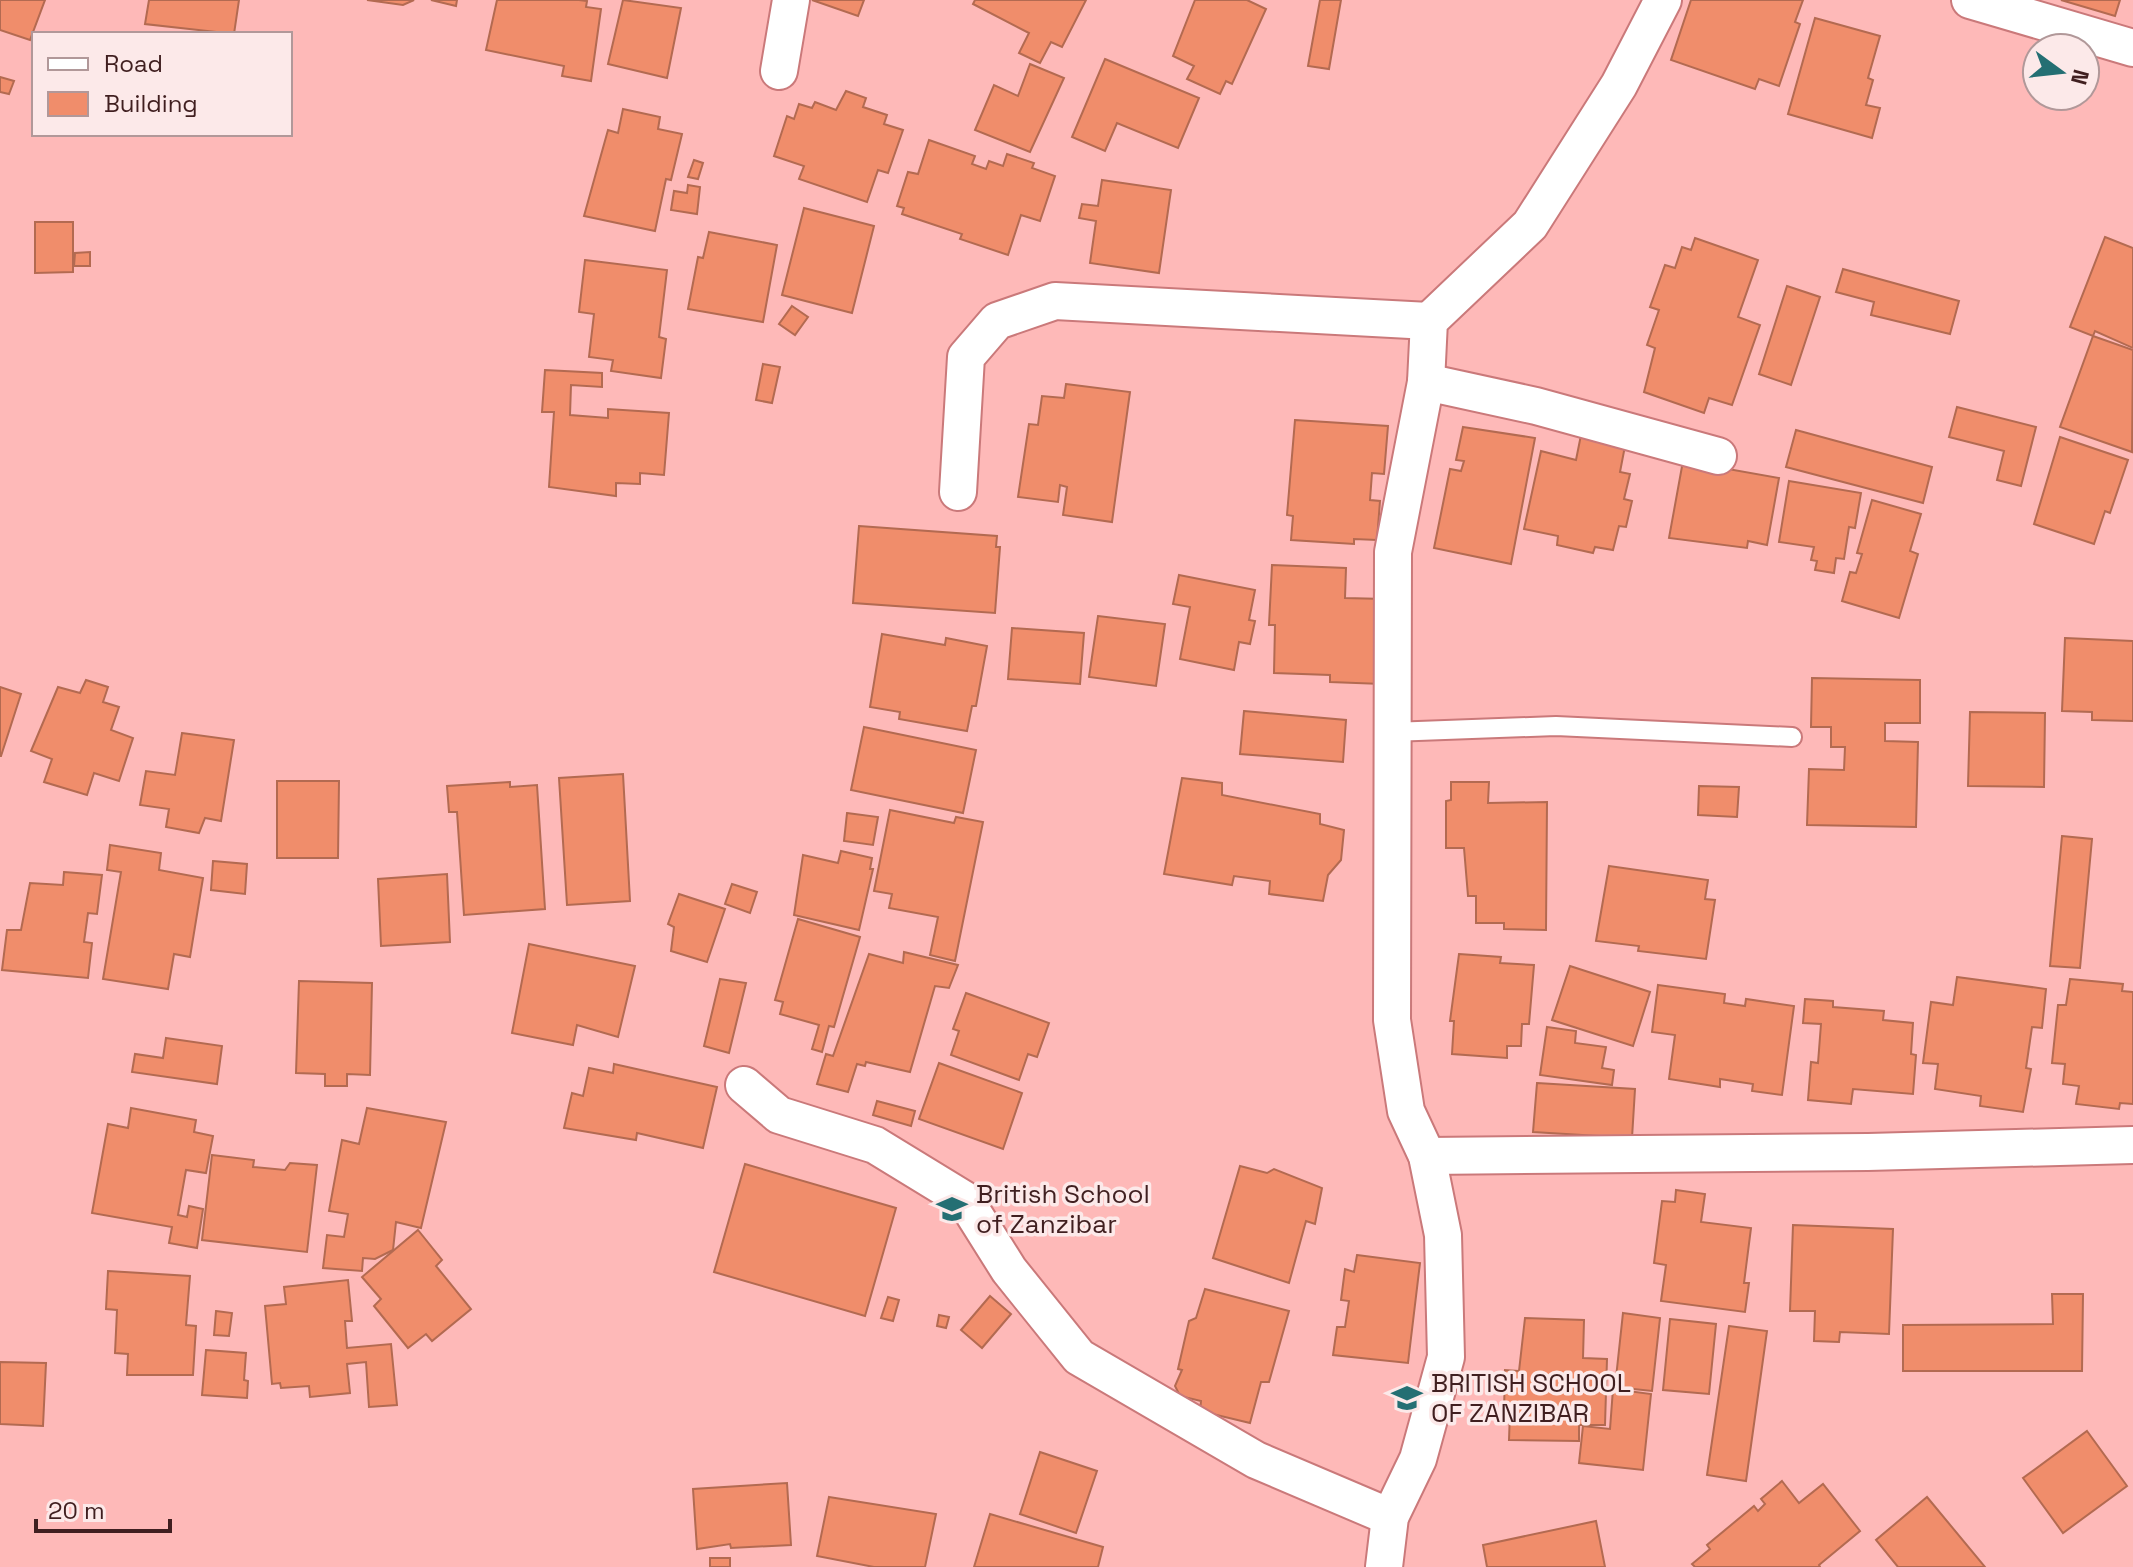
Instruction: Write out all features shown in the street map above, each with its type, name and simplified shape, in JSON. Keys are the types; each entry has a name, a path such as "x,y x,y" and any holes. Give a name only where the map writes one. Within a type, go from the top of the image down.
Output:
{"street":[{"path":"779,71 791,0"},
{"path":"1384,1567 1390,1517 1418,1459 1446,1357 1443,1235 1427,1156 1406,1111 1392,1020 1393,552 1426,382 1429,321 1530,225 1619,85 1663,0"},
{"path":"1970,0 2133,48"},
{"path":"958,492 966,357 997,321 1055,301 1429,321"},
{"path":"1426,382 1536,406 1718,456"},
{"path":"744,1085 779,1115 875,1145 965,1200 1009,1270 1079,1357 1256,1460 1390,1517"},
{"path":"1427,1156 1868,1152 2133,1145"}],"lane":[{"path":"1391,732 1556,726 1792,737"}],"building":[{"path":"0,0 45,0 30,40 0,30"},
{"path":"149,0 239,0 234,32 145,24"},
{"path":"367,0 414,0 403,5"},
{"path":"431,0 457,0 456,6"},
{"path":"497,0 579,0 587,1 586,7 601,9 591,81 562,76 564,66 486,50"},
{"path":"623,0 681,8 667,78 608,64"},
{"path":"812,0 864,0 858,16"},
{"path":"975,0 1086,0 1062,47 1051,42 1040,63 1019,53 1029,33 973,4"},
{"path":"1195,0 1247,0 1266,9 1232,84 1226,81 1220,94 1187,79 1194,66 1173,56"},
{"path":"1320,0 1341,0 1329,69 1308,66"},
{"path":"1691,0 1803,0 1795,22 1800,24 1779,86 1759,79 1755,89 1671,60"},
{"path":"2061,0 2120,0 2115,16"},
{"path":"1815,18 1880,36 1868,78 1873,80 1866,105 1880,108 1872,138 1788,114"},
{"path":"1105,59 1199,98 1178,148 1117,123 1105,151 1072,137"},
{"path":"1030,64 1064,78 1030,152 975,130 994,85 1018,96"},
{"path":"0,77 14,81 9,94 0,92"},
{"path":"846,91 866,98 863,107 887,115 884,124 903,130 888,173 878,170 867,202 799,179 804,166 774,156 787,116 794,119 799,104 812,108 815,102 836,110"},
{"path":"623,109 660,117 658,129 682,134 671,180 666,179 655,231 584,216 608,130 618,133"},
{"path":"929,140 975,156 972,164 986,169 989,161 1003,166 1007,154 1034,163 1032,168 1055,176 1040,221 1021,215 1008,255 960,239 962,234 902,214 904,208 897,206 908,172 918,174"},
{"path":"694,160 703,163 698,179 688,177"},
{"path":"1102,180 1171,190 1159,273 1090,263 1096,221 1079,218 1082,204 1098,206"},
{"path":"688,185 700,187 697,214 671,210 674,191 687,193"},
{"path":"804,208 874,226 852,313 782,295"},
{"path":"35,222 73,222 73,272 35,273"},
{"path":"709,232 777,245 763,322 688,309 698,257 703,258"},
{"path":"2105,237 2133,248 2133,348 2095,331 2093,336 2070,327"},
{"path":"1695,238 1758,260 1738,317 1760,325 1732,405 1709,398 1704,413 1644,392 1655,348 1647,345 1659,310 1650,307 1665,265 1675,268 1682,247 1691,250"},
{"path":"90,252 90,266 74,266 75,253"},
{"path":"585,260 667,270 659,337 666,339 661,378 611,371 613,360 589,357 594,314 579,312"},
{"path":"1843,269 1959,301 1950,334 1871,315 1874,302 1836,292"},
{"path":"1787,286 1820,297 1791,385 1759,374"},
{"path":"792,306 808,317 795,335 779,324"},
{"path":"2093,336 2133,350 2132,452 2060,427"},
{"path":"763,364 780,367 772,403 756,400"},
{"path":"545,370 602,373 602,387 571,385 570,415 608,418 608,409 669,413 664,475 640,473 640,484 616,483 616,496 549,487 554,412 542,412"},
{"path":"1066,384 1130,392 1112,522 1063,515 1067,487 1060,485 1058,502 1018,497 1029,424 1038,425 1042,396 1064,398"},
{"path":"1957,407 2036,427 2021,486 1997,480 2004,451 1949,437"},
{"path":"1295,420 1388,426 1384,474 1372,473 1370,500 1380,501 1377,540 1354,539 1354,544 1291,540 1293,516 1287,515"},
{"path":"1463,427 1535,438 1511,564 1434,548 1450,469 1461,471 1464,461 1456,460"},
{"path":"1796,430 1932,467 1923,503 1786,467"},
{"path":"1581,435 1625,446 1620,472 1630,474 1624,499 1632,501 1626,527 1619,526 1613,550 1595,547 1593,553 1557,545 1558,536 1524,529 1541,451 1576,460"},
{"path":"2060,437 2128,460 2110,513 2105,511 2094,544 2034,524"},
{"path":"1683,461 1779,478 1767,545 1748,541 1747,548 1669,538"},
{"path":"1789,481 1861,493 1855,528 1849,527 1844,559 1836,558 1834,573 1815,570 1817,561 1811,560 1814,547 1779,542"},
{"path":"1872,500 1921,514 1910,551 1918,554 1899,618 1842,601 1850,572 1856,573 1862,554 1857,553"},
{"path":"859,526 997,536 996,547 1000,547 995,613 853,603"},
{"path":"1272,565 1346,568 1345,598 1385,599 1382,684 1330,682 1330,675 1274,673 1275,625 1269,625"},
{"path":"1179,575 1255,590 1249,620 1255,621 1250,644 1239,642 1234,670 1180,659 1190,607 1173,604"},
{"path":"1098,616 1165,624 1156,686 1089,677"},
{"path":"1012,628 1084,633 1080,684 1008,679"},
{"path":"882,634 945,645 946,638 987,646 976,706 972,706 967,731 899,719 900,712 870,707"},
{"path":"2065,638 2133,641 2133,721 2092,720 2092,712 2062,711"},
{"path":"1812,678 1920,680 1920,723 1885,723 1885,741 1918,742 1916,827 1807,825 1809,769 1844,770 1845,747 1831,747 1831,727 1811,727"},
{"path":"86,680 108,687 103,702 119,707 111,730 133,738 119,781 94,773 87,795 44,782 52,759 31,751 58,687 80,693"},
{"path":"0,687 21,694 1,756 0,756"},
{"path":"1244,711 1346,720 1343,762 1240,754"},
{"path":"1970,712 2045,713 2044,787 1968,786"},
{"path":"864,727 976,750 963,813 851,790"},
{"path":"182,733 234,740 221,821 205,818 199,833 166,827 169,809 140,805 146,771 175,775"},
{"path":"623,774 630,901 567,905 559,778"},
{"path":"1182,778 1222,783 1222,795 1320,814 1320,824 1344,830 1341,860 1328,875 1323,901 1269,894 1270,881 1234,876 1232,885 1164,874"},
{"path":"277,781 339,781 338,858 277,858"},
{"path":"510,782 510,787 537,785 545,909 464,915 457,812 449,812 447,786"},
{"path":"1451,782 1489,782 1488,803 1547,802 1546,930 1504,929 1504,923 1476,923 1476,896 1468,896 1464,848 1446,848 1446,801 1451,800"},
{"path":"1699,786 1739,787 1737,817 1698,815"},
{"path":"890,810 954,823 956,817 983,822 955,961 930,955 938,917 889,908 892,894 874,891"},
{"path":"847,813 878,817 873,845 844,841"},
{"path":"2062,836 2092,839 2080,968 2050,966"},
{"path":"110,845 161,853 159,870 203,878 190,957 174,954 168,989 103,979 121,872 107,870"},
{"path":"841,851 872,858 870,869 873,869 859,930 794,915 803,855 838,863"},
{"path":"213,861 247,864 245,894 211,890"},
{"path":"1609,866 1708,880 1705,899 1715,900 1706,959 1638,951 1639,946 1596,941"},
{"path":"64,872 102,875 97,914 88,913 84,942 92,943 88,978 2,970 7,930 21,930 30,883 63,885"},
{"path":"447,874 450,942 381,946 378,879"},
{"path":"732,884 757,892 750,913 725,904"},
{"path":"679,894 725,909 707,962 671,951 674,927 668,924"},
{"path":"798,919 860,937 834,1027 829,1026 822,1052 812,1049 819,1025 780,1014 783,1002 775,1000"},
{"path":"529,944 635,966 618,1037 577,1025 573,1045 512,1033"},
{"path":"904,952 958,965 949,988 935,986 910,1072 866,1062 865,1066 857,1064 848,1092 817,1084 826,1054 833,1056 869,954 903,963"},
{"path":"1459,954 1501,957 1500,963 1534,965 1529,1024 1522,1024 1521,1046 1507,1046 1507,1058 1452,1054 1454,1021 1450,1021"},
{"path":"1570,966 1650,992 1633,1046 1552,1020"},
{"path":"1957,977 2046,989 2042,1028 2032,1027 2026,1068 2031,1069 2023,1112 1980,1106 1981,1096 1935,1089 1938,1064 1923,1063 1931,1002 1953,1005"},
{"path":"720,979 746,983 729,1053 704,1046"},
{"path":"2070,979 2123,984 2122,991 2133,992 2133,1104 2120,1103 2119,1109 2076,1104 2079,1086 2063,1084 2065,1064 2052,1063 2058,1005 2066,1005"},
{"path":"299,981 372,983 370,1075 347,1074 347,1086 325,1086 325,1074 296,1073"},
{"path":"1658,985 1725,994 1724,1003 1745,1006 1746,999 1794,1006 1782,1095 1752,1091 1753,1084 1720,1079 1720,1087 1669,1079 1675,1035 1652,1032"},
{"path":"966,993 1049,1023 1037,1057 1028,1054 1019,1080 951,1055 959,1031 953,1029"},
{"path":"1805,999 1833,1001 1833,1007 1884,1011 1883,1020 1913,1023 1911,1054 1916,1055 1913,1094 1853,1089 1851,1104 1808,1100 1811,1062 1818,1063 1821,1024 1803,1023"},
{"path":"1547,1027 1576,1031 1575,1043 1606,1047 1602,1068 1614,1070 1612,1085 1540,1075"},
{"path":"166,1038 222,1046 217,1084 132,1072 135,1054 163,1058"},
{"path":"939,1063 1022,1093 1003,1149 919,1119"},
{"path":"614,1064 717,1087 703,1148 637,1133 636,1140 564,1128 572,1093 583,1096 589,1068 613,1073"},
{"path":"1537,1083 1635,1089 1632,1138 1533,1132"},
{"path":"877,1101 915,1111 911,1126 873,1115"},
{"path":"131,1108 196,1120 194,1132 213,1136 206,1173 186,1170 178,1215 187,1217 189,1206 203,1209 197,1248 169,1243 172,1227 92,1213 108,1124 128,1128"},
{"path":"367,1108 446,1122 421,1228 396,1222 393,1250 375,1259 363,1258 362,1271 323,1268 327,1235 344,1237 348,1214 329,1211 342,1140 359,1144"},
{"path":"212,1155 254,1160 253,1167 285,1170 290,1163 317,1165 307,1252 202,1240"},
{"path":"745,1164 896,1208 865,1316 714,1272"},
{"path":"1240,1166 1267,1173 1274,1169 1322,1188 1315,1224 1306,1221 1289,1283 1213,1258"},
{"path":"1676,1190 1705,1194 1701,1222 1751,1228 1744,1283 1749,1283 1745,1312 1661,1301 1666,1265 1654,1263 1662,1201 1675,1202"},
{"path":"1793,1225 1893,1229 1889,1334 1840,1332 1839,1342 1814,1341 1815,1311 1790,1311"},
{"path":"418,1230 442,1260 436,1266 471,1309 432,1341 426,1334 408,1348 374,1306 381,1299 362,1277"},
{"path":"1357,1255 1420,1263 1408,1363 1333,1355 1337,1327 1345,1327 1349,1301 1341,1300 1345,1269 1354,1272"},
{"path":"108,1271 190,1276 186,1325 196,1326 193,1375 127,1375 128,1354 115,1353 117,1310 106,1309"},
{"path":"348,1280 352,1321 345,1321 347,1348 391,1344 397,1405 369,1407 366,1362 347,1364 350,1393 310,1397 309,1386 281,1388 280,1383 272,1384 265,1306 286,1304 284,1287"},
{"path":"1205,1289 1289,1311 1269,1382 1261,1382 1250,1423 1200,1411 1201,1401 1180,1396 1175,1386 1182,1370 1178,1369 1189,1321 1196,1318"},
{"path":"2052,1294 2083,1294 2082,1371 1903,1371 1903,1325 2053,1324"},
{"path":"990,1296 1011,1314 982,1348 961,1330"},
{"path":"888,1297 899,1300 893,1321 881,1318"},
{"path":"216,1311 232,1313 229,1336 214,1335"},
{"path":"1623,1313 1660,1318 1652,1391 1615,1387"},
{"path":"939,1315 949,1317 946,1328 937,1326"},
{"path":"1525,1318 1584,1320 1583,1358 1607,1359 1605,1425 1579,1425 1579,1441 1509,1440 1510,1412 1504,1411 1505,1370 1519,1371"},
{"path":"1670,1319 1716,1324 1709,1394 1663,1390"},
{"path":"1729,1326 1767,1331 1746,1481 1707,1475"},
{"path":"206,1350 246,1353 244,1380 248,1381 247,1398 202,1395"},
{"path":"0,1362 46,1363 43,1426 0,1424"},
{"path":"1613,1389 1651,1394 1643,1470 1579,1463 1583,1426 1610,1429"},
{"path":"2087,1431 2127,1486 2063,1533 2023,1478"},
{"path":"1040,1452 1097,1471 1076,1533 1020,1514"},
{"path":"1782,1481 1799,1503 1823,1484 1860,1531 1820,1567 1695,1567 1692,1564 1710,1549 1707,1545 1754,1506 1758,1511 1765,1504 1761,1499"},
{"path":"787,1483 791,1545 731,1548 730,1544 697,1549 693,1489"},
{"path":"829,1497 936,1514 925,1567 874,1567 817,1556"},
{"path":"1927,1497 1985,1567 1898,1567 1876,1540"},
{"path":"990,1514 1103,1547 1098,1567 974,1567"},
{"path":"1596,1521 1605,1567 1487,1567 1483,1545"},
{"path":"710,1558 730,1558 730,1567 710,1567"}],"place":[{"name":"British School of Zanzibar","path":"952,1209"},
{"name":"BRITISH SCHOOL OF ZANZIBAR","path":"1407,1398"}]}
